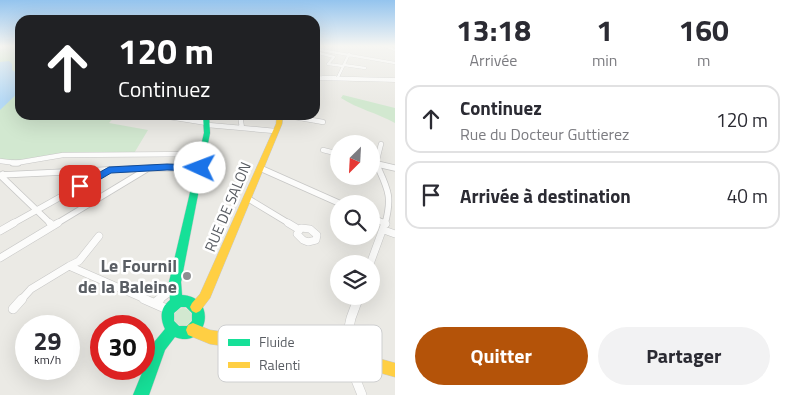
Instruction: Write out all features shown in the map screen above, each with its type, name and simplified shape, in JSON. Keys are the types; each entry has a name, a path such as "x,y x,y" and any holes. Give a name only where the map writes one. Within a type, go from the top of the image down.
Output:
{"street":[{"path":"331,64 366,68"},
{"path":"338,77 344,66"},
{"path":"320,78 395,80"},
{"path":"241,120 242,128"},
{"name":"RUE DE SALON","path":"196,307 204,298 280,120"},
{"name":"RUE DE SALON","path":"311,120 323,122"},
{"path":"218,338 193,330 182,333 172,330 167,320 172,307 203,154 207,121 242,128 275,131"},
{"path":"323,150 330,152"},
{"path":"0,161 16,163 63,155 203,154"},
{"path":"380,164 395,168"},
{"path":"53,226 2,177 2,174 148,168 200,168"},
{"path":"0,258 148,168"},
{"path":"260,168 330,199"},
{"path":"0,231 109,170"},
{"path":"374,255 385,227 389,191 380,174"},
{"path":"247,198 298,229"},
{"path":"380,224 395,234"},
{"path":"13,308 31,289 79,261 99,236"},
{"path":"70,266 155,303 172,307 184,302 196,307 198,321 193,330"},
{"path":"155,303 174,290"},
{"path":"350,325 356,305"},
{"path":"141,395 160,346 172,330"},
{"path":"382,366 395,370"},
{"path":"357,382 362,395"}],"green space":[{"path":"0,64 15,64 15,120 112,120 109,123 148,130 133,155 63,155 16,163 0,161"},
{"path":"343,95 395,108 395,123 347,102 341,98"},
{"path":"179,308 187,308 192,313 190,324 179,326 174,321 174,313"}],"water":[{"path":"0,64 12,64 12,70 15,72 15,96 0,110"}],"traffic: fast":[{"path":"176,304 175,282 207,133 206,120"},
{"path":"183,301 189,302 194,306 198,311 199,317 198,323 194,328 189,332 183,333 177,332 172,328 168,323 167,317 168,311 172,306 177,302 183,301"},
{"path":"141,395 160,346 172,330"}],"traffic: slow":[{"path":"196,307 204,298 279,120"},
{"path":"193,330 218,338"},
{"path":"382,366 395,370"}],"place":[{"name":"Le Fournil de la Baleine","path":"187,276"}],"route":[{"path":"80,186 109,170 167,167 200,168"}]}
